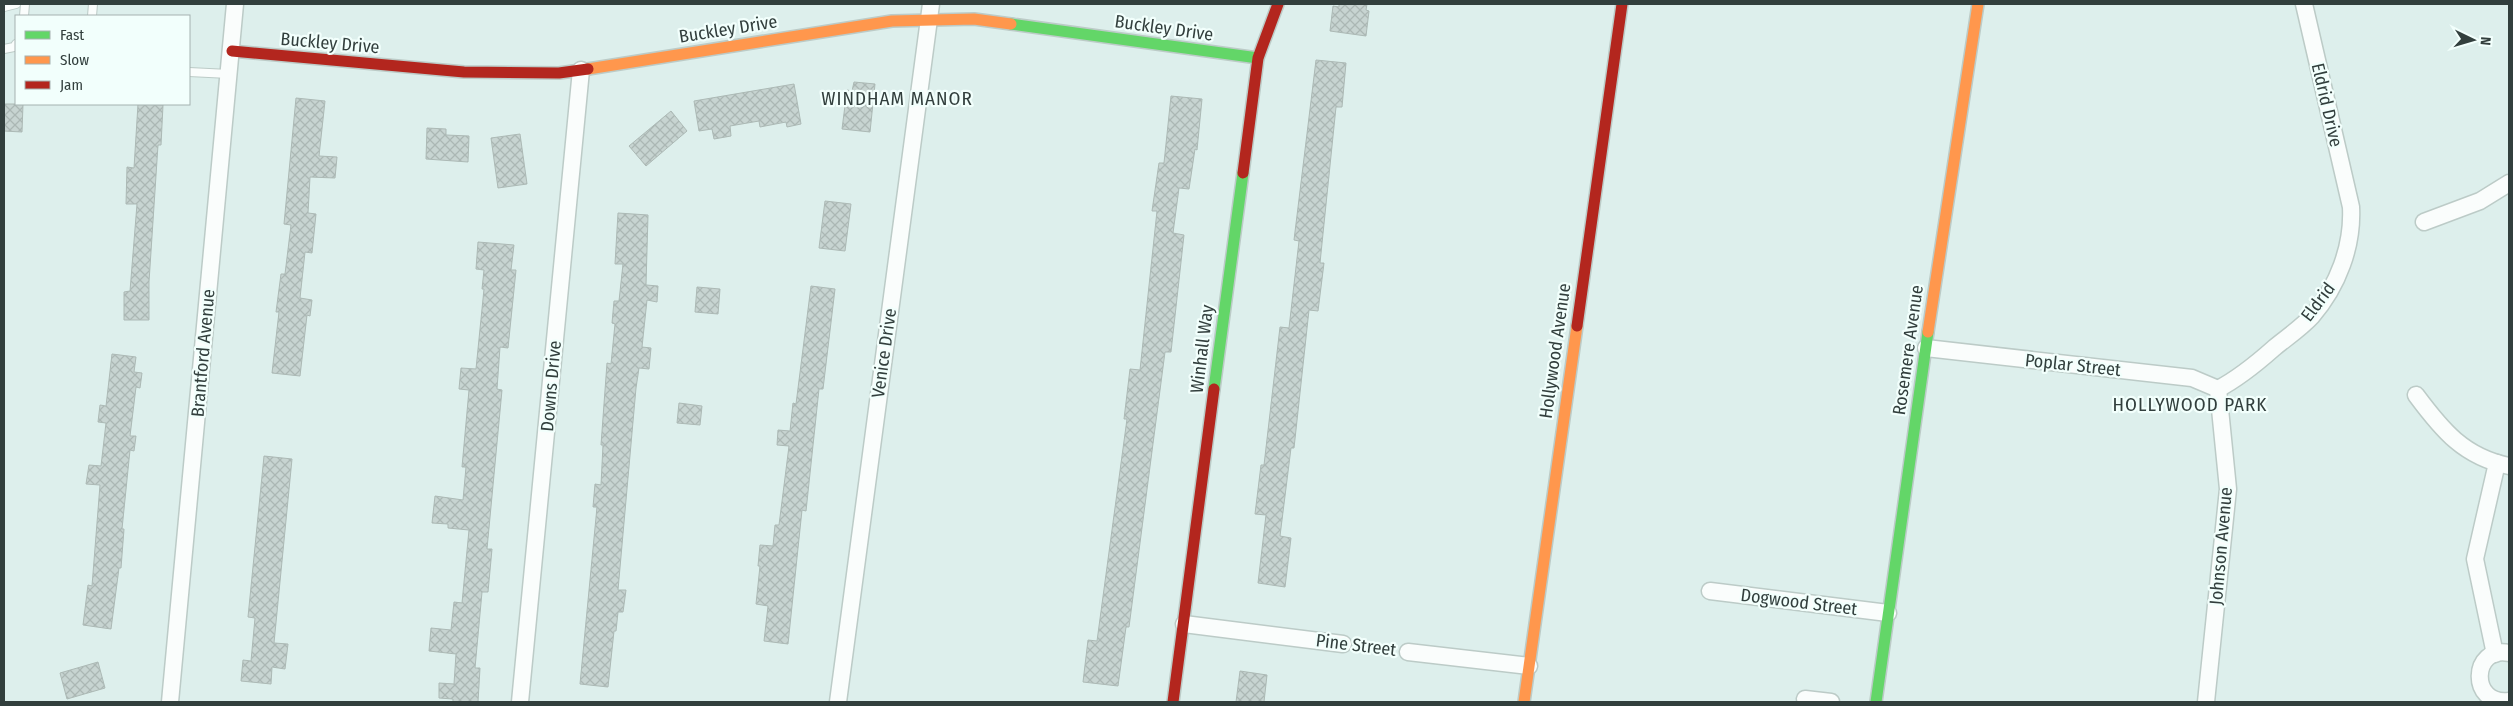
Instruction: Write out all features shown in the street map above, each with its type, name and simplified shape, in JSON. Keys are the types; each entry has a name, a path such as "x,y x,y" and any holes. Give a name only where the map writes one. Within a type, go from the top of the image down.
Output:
{"street":[{"name":"Brantford Avenue","path":"170,702 230,74 235,4"},
{"name":"Winhall Way","path":"1173,702 1258,58 1278,4"},
{"name":"Hollywood Avenue","path":"1524,702 1622,4"},
{"name":"Rosemere Avenue","path":"1876,702 1926,348 1978,4"},
{"name":"Eldrid Drive","path":"2304,4 2351,207"},
{"name":"Buckley Drive","path":"232,52 464,72 559,73 892,21 930,11 974,20 1258,58"},
{"name":"Venice Drive","path":"838,702 930,11"},
{"name":"Downs Drive","path":"520,702 581,70"},
{"path":"2424,222 2480,201 2509,183"},
{"name":"Eldrid","path":"2218,389 2239,378 2312,316 2338,274 2349,246 2352,225 2351,207"},
{"name":"Poplar Street","path":"1926,348 2192,378 2218,389"},
{"name":"Johnson Avenue","path":"2206,702 2228,489 2218,389"},
{"path":"2416,395 2440,427 2463,448 2503,465 2475,558 2502,654 2486,659 2481,667 2479,677 2481,686 2486,695 2494,700 2509,701"},
{"name":"Dogwood Street","path":"1710,591 1888,613"},
{"name":"Pine Street","path":"1184,624 1343,644"},
{"name":"Pine Street","path":"1408,652 1529,666"},
{"path":"1805,699 1831,702"}],"lane":[{"path":"4,7 16,4"},
{"path":"190,72 230,74"}],"path":[{"name":"Pine Street","path":"1343,644 1408,652"}],"building":[{"path":"1339,4 1367,4 1366,10 1369,11 1366,36 1330,31 1333,6 1339,7"},
{"path":"1316,60 1346,63 1342,107 1336,107 1320,263 1324,263 1318,311 1309,310 1294,448 1291,448 1280,536 1291,538 1285,587 1258,583 1266,515 1255,514 1261,465 1264,465 1280,327 1289,328 1299,241 1294,240"},
{"path":"854,82 875,84 870,132 842,129 847,90 852,91"},
{"path":"794,84 801,124 787,127 786,122 760,127 759,121 730,126 731,136 714,139 712,129 699,131 694,101"},
{"path":"1171,96 1202,99 1197,150 1195,149 1189,189 1179,188 1173,233 1184,235 1171,352 1165,352 1129,627 1126,627 1118,686 1083,682 1088,640 1097,641 1127,419 1124,419 1130,369 1140,370 1157,211 1152,211 1159,163 1164,163"},
{"path":"296,98 325,101 319,156 337,157 335,178 310,177 308,213 316,214 312,253 305,252 300,298 312,300 310,316 307,315 300,376 272,373 279,312 276,312 281,274 285,274 291,225 284,224"},
{"path":"4,104 23,105 22,132 4,131"},
{"path":"138,105 163,105 161,145 158,145 149,282 149,320 124,320 124,292 130,291 137,204 126,204 127,167 134,168"},
{"path":"671,111 687,131 646,166 629,146"},
{"path":"427,128 446,129 446,135 469,136 468,162 426,159"},
{"path":"520,134 527,184 498,188 491,138"},
{"path":"825,201 851,204 845,251 819,248"},
{"path":"618,213 648,215 646,285 658,286 657,302 647,300 642,347 651,348 649,369 639,368 636,388 618,590 626,590 623,612 618,612 616,631 614,631 608,687 580,684 597,507 593,507 595,484 601,485 603,445 601,445 607,363 611,364 615,324 612,323 614,301 619,301 623,264 615,264"},
{"path":"478,242 514,245 511,270 516,270 508,348 500,347 497,389 502,390 487,549 492,549 488,592 482,592 475,668 480,668 478,702 453,702 453,699 439,698 439,683 454,684 456,654 429,651 431,628 451,630 454,602 462,603 469,530 448,528 448,524 432,523 435,496 463,500 466,467 462,467 469,390 459,389 461,368 476,369 484,289 482,289 484,270 476,269"},
{"path":"811,286 835,289 823,389 819,389 806,511 802,510 788,644 764,641 768,606 756,604 760,566 758,566 760,545 773,546 775,525 779,525 789,446 777,445 778,430 790,431 793,403 796,404"},
{"path":"697,287 720,289 718,314 695,312"},
{"path":"112,354 136,357 134,372 142,373 140,388 136,387 130,436 136,436 134,451 130,450 122,529 124,529 121,568 119,568 111,629 83,625 88,585 92,586 100,485 86,484 89,465 101,466 106,423 98,422 100,405 106,406"},
{"path":"679,403 702,406 700,425 677,423"},
{"path":"264,456 292,459 274,643 288,644 285,669 272,667 271,684 241,681 243,660 251,661 255,618 248,617"},
{"path":"98,662 105,688 67,699 60,673"},
{"path":"1240,671 1267,675 1264,702 1236,702"}],"traffic: fast":[{"path":"1011,24 1258,58"},
{"path":"1214,389 1243,173"},
{"path":"1876,702 1928,332"}],"traffic: slow":[{"path":"1928,332 1978,4"},
{"path":"588,69 892,21 974,19 1011,24"},
{"path":"1524,702 1577,326"}],"traffic: jam":[{"path":"1243,173 1258,58 1278,4"},
{"path":"1577,326 1622,4"},
{"path":"232,51 464,72 559,73 588,69"},
{"path":"1173,702 1214,389"}],"district":[{"name":"WINDHAM MANOR","path":"897,98"},
{"name":"HOLLYWOOD PARK","path":"2190,404"}]}
